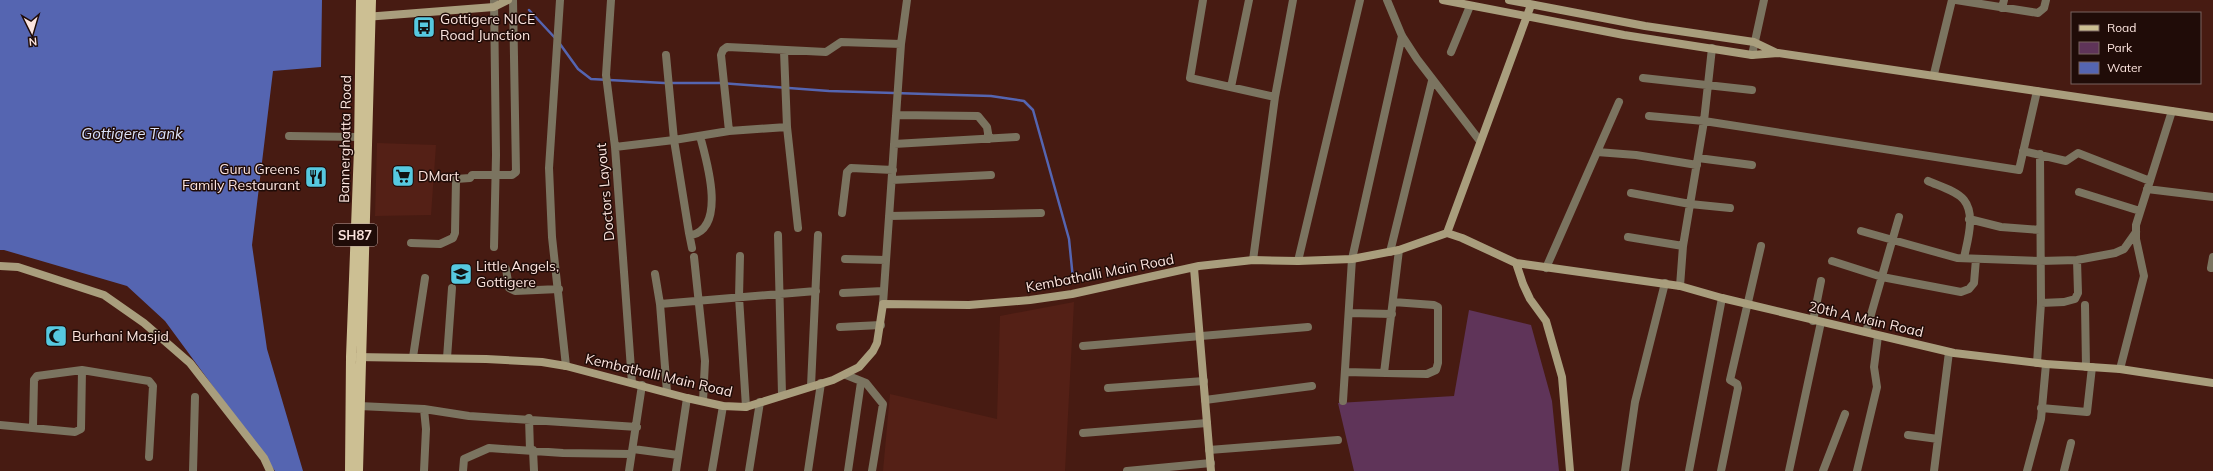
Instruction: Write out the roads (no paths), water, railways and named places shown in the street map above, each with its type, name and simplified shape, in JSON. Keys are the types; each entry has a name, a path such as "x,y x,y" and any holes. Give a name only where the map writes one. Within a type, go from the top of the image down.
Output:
{"main road":[{"name":"Bannerghatta Road","path":"358,471 366,17 361,0"},
{"name":"Bannerghatta Road","path":"350,471 351,357 359,137 366,17 371,0"}],"street":[{"path":"366,17 455,11 481,7 493,2 508,0"},
{"path":"410,243 440,244 453,238 455,233 456,180 470,178 472,175 512,174 516,172 513,0"},
{"path":"560,0 549,168 552,237 559,289 566,366"},
{"name":"Doctors Layout","path":"611,0 606,80 615,147 632,383"},
{"path":"883,304 896,115 907,0"},
{"path":"1203,0 1190,78 1275,97"},
{"path":"1231,87 1249,0"},
{"path":"1253,260 1275,97 1293,0"},
{"path":"1298,261 1360,0"},
{"path":"1387,0 1402,36 1432,81 1480,141"},
{"path":"1443,0 1624,35 1752,54 1778,53 1934,74 2213,117"},
{"path":"1509,0 1645,26 1754,42 1778,53"},
{"path":"1752,54 1764,0"},
{"path":"1934,74 1952,0"},
{"path":"1956,0 2003,4 2038,13 2044,8 2046,0"},
{"path":"493,2 496,175 494,247"},
{"path":"1530,5 1447,233 1462,238 1516,263 1528,294 1546,320 1562,377 1570,471"},
{"path":"1451,52 1470,6"},
{"path":"1343,401 1352,259 1402,36"},
{"path":"729,131 721,55 723,50 727,47 826,52 841,42 902,44"},
{"path":"1680,286 1683,246 1704,121 1712,48"},
{"path":"784,51 787,127 798,228"},
{"path":"666,55 674,140 692,248"},
{"path":"1643,78 1752,90"},
{"path":"1384,373 1394,302 1394,251 1432,81"},
{"path":"1649,116 1704,121 2019,170 2037,91"},
{"path":"1546,268 1619,102"},
{"path":"2120,369 2144,276 2136,225 2172,111"},
{"path":"896,115 978,116 984,120 987,127 988,139"},
{"path":"615,147 674,140 729,131 787,127"},
{"path":"289,136 359,137"},
{"path":"689,233 692,235 699,233 710,218 712,186 700,136"},
{"path":"894,144 1016,137"},
{"path":"2023,151 2066,161 2078,153 2148,185 2213,196"},
{"path":"1597,152 1752,166"},
{"path":"2037,363 2041,303 2040,154"},
{"path":"842,213 847,172 851,168 893,170"},
{"path":"892,180 991,175"},
{"path":"1928,181 1964,200 1969,210 1964,258"},
{"path":"2079,192 2140,211"},
{"path":"1631,193 1690,204 1730,208"},
{"path":"889,216 1041,213"},
{"path":"1866,332 1899,217"},
{"path":"1969,219 2001,227 2040,230"},
{"path":"1861,231 1964,258 2040,262 2077,260 2115,253 2124,249 2136,232"},
{"name":"Kembathalli Main Road","path":"351,357 515,360 566,366 642,385 686,398 723,406 746,407 782,394 821,384 846,375 859,367 873,351 881,325 883,304 970,305 1030,300 1072,294 1194,268 1253,260 1298,261 1352,259 1394,251 1447,233"},
{"path":"811,386 818,234"},
{"path":"778,235 781,294 782,394"},
{"path":"1628,237 1683,246"},
{"path":"1721,471 1738,388 1737,384 1730,380 1761,246"},
{"path":"740,256 739,297 746,407"},
{"path":"2210,268 2213,257"},
{"path":"694,258 705,361 703,401"},
{"path":"845,259 886,260"},
{"path":"1832,261 1882,276 1961,292 1969,289 1974,284 1976,259"},
{"path":"2041,303 2064,302 2075,299 2078,293 2077,260"},
{"name":"20th A Main Road","path":"1516,263 1680,286 1817,322 1980,358 2120,369 2213,383"},
{"path":"0,266 18,267 104,295 144,323 190,363 264,458 270,471"},
{"path":"1127,471 1211,467 1194,268"},
{"path":"506,270 509,288 515,291 559,289"},
{"path":"655,274 660,304 667,392"},
{"path":"413,357 425,278"},
{"path":"1789,471 1817,322 1821,281"},
{"path":"1625,471 1636,402 1665,283"},
{"path":"447,358 452,288"},
{"path":"660,304 816,290"},
{"path":"843,292 883,291"},
{"path":"1689,471 1722,298"},
{"path":"1345,372 1427,374 1436,370 1438,363 1438,307 1394,302"},
{"path":"2041,408 2087,412 2089,367 2085,305"},
{"path":"1349,313 1392,314"},
{"path":"840,327 881,325"},
{"path":"1083,346 1308,327"},
{"path":"1857,471 1877,386 1874,367 1878,336"},
{"path":"1934,471 1949,352"},
{"path":"2027,471 2041,419 2046,364"},
{"path":"33,427 34,380 37,376 82,370 149,381 152,383 150,457"},
{"path":"0,425 75,432 81,429 82,370"},
{"path":"846,375 866,383 883,404 872,471"},
{"path":"1108,388 1204,381"},
{"path":"848,471 861,382"},
{"path":"808,471 821,384"},
{"path":"629,471 637,427 642,385"},
{"path":"1205,400 1312,386"},
{"path":"193,471 195,397"},
{"path":"676,471 686,398"},
{"path":"749,471 760,402"},
{"path":"359,406 424,409 469,416 529,418 637,427"},
{"path":"712,471 723,406"},
{"path":"424,409 426,429 424,471"},
{"path":"1823,471 1845,414"},
{"path":"529,418 534,471"},
{"path":"1083,433 1207,423"},
{"path":"1908,435 1938,439"},
{"path":"1209,450 1338,440"},
{"path":"2064,471 2071,442"},
{"path":"463,471 464,459 489,448 563,453 632,451 678,455"}],"water":[{"name":"Gottigere Tank","path":"0,0 322,0 321,67 273,71 252,245 267,349 303,471 275,471 165,321 127,286 0,250"}],"waterway":[{"path":"529,10 556,39"},
{"path":"560,44 578,69 591,79 664,83 720,83 829,91 991,96 1024,101 1033,110 1069,239 1073,279"}],"place":[{"name":"Gottigere NICE Road Junction","path":"424,27"},
{"name":"DMart","path":"403,176"},
{"name":"Guru Greens Family Restaurant","path":"316,177"},
{"name":"Little Angels, Gottigere","path":"461,274"},
{"name":"Burhani Masjid","path":"56,336"}]}
